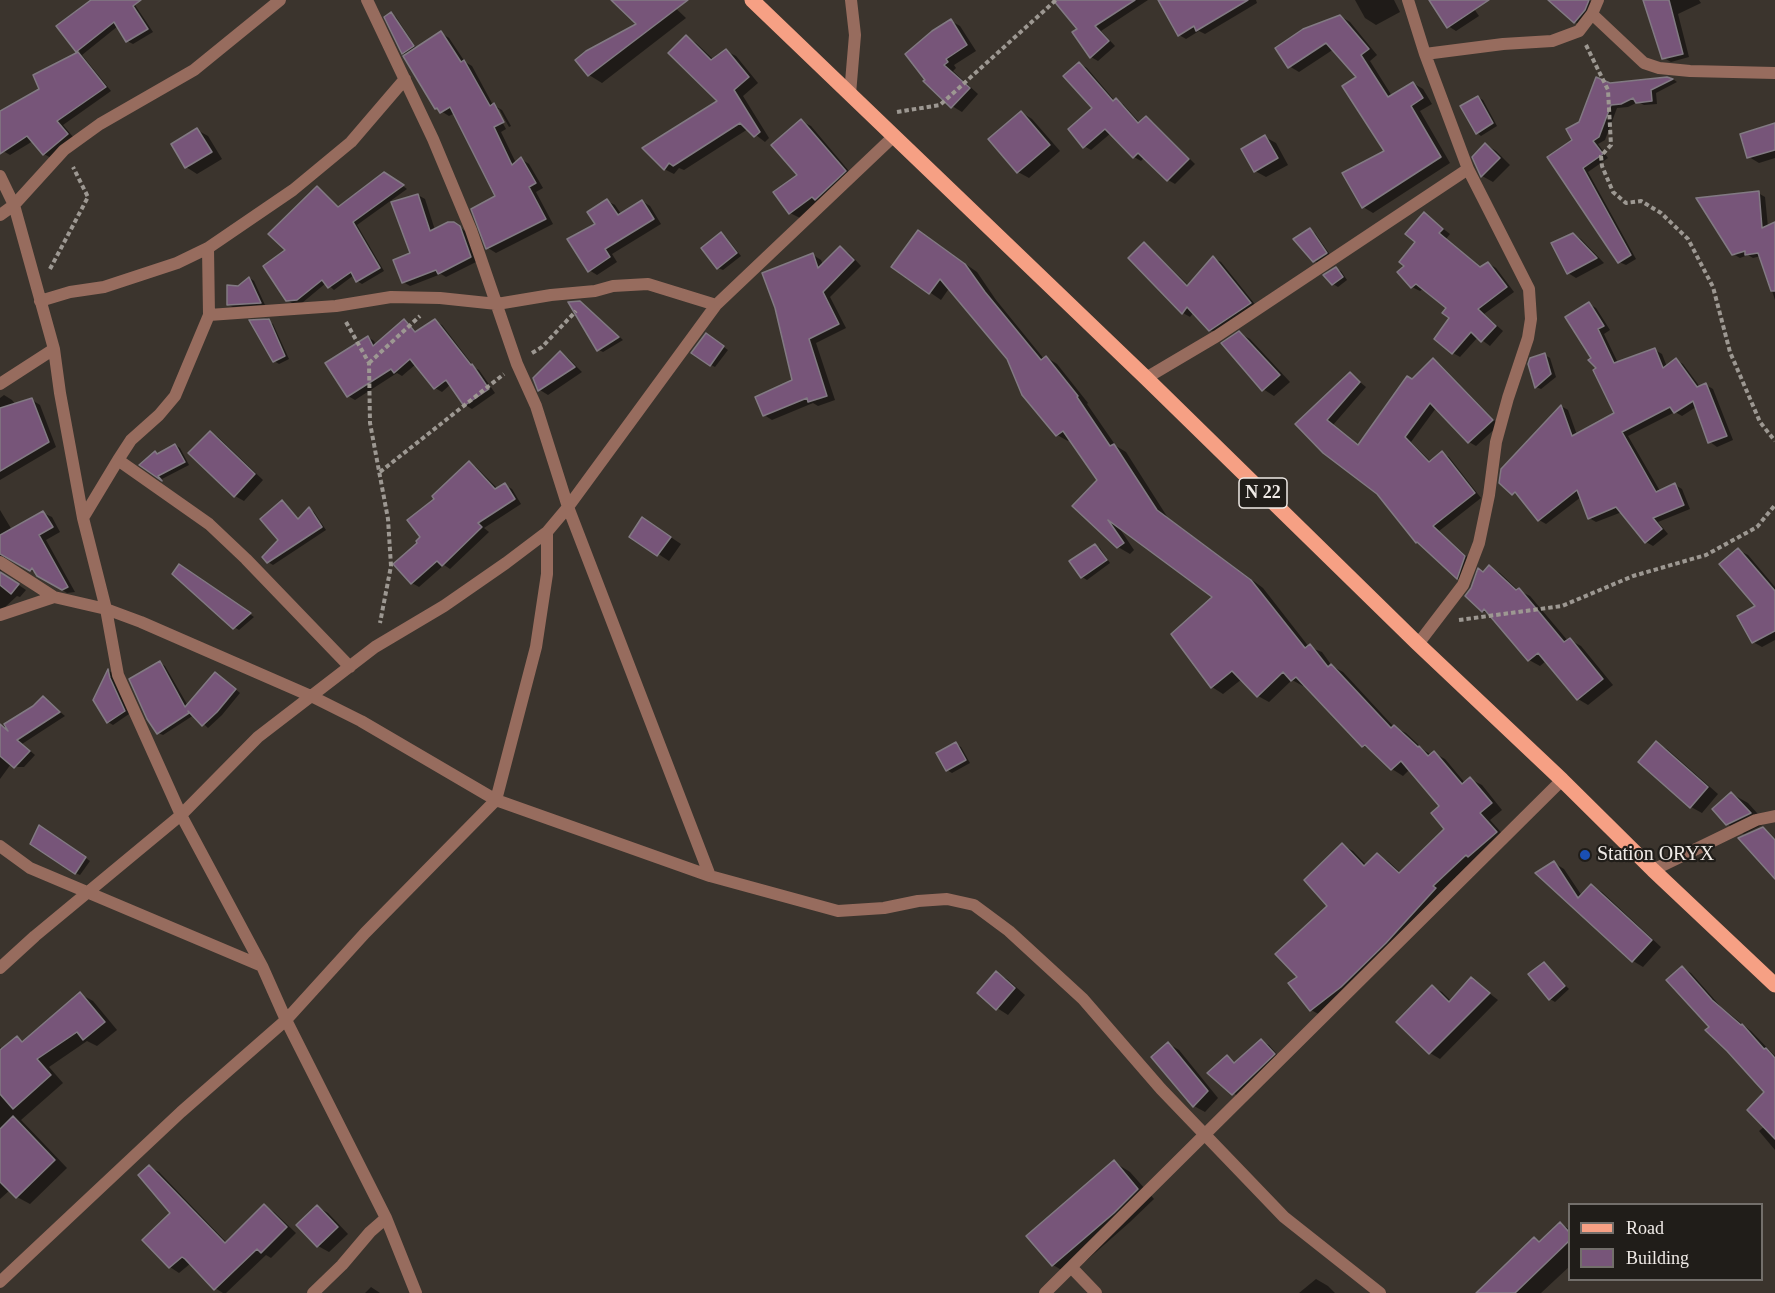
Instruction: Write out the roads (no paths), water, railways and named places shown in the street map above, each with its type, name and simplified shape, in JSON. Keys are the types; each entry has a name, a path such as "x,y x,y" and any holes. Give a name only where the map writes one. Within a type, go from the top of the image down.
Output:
{"main road":[{"name":"N 22","path":"752,0 1146,378 1418,644 1775,985"}],"street":[{"path":"0,215 14,206 64,150 100,124 194,70 280,0"},
{"path":"368,0 471,230 517,363 536,406 568,507 710,876"},
{"path":"850,94 855,35 851,0"},
{"path":"1408,0 1425,54 1468,169 1529,289 1531,319 1528,338 1496,442 1489,495 1479,543 1463,585 1418,644"},
{"path":"1425,54 1503,44 1552,41 1579,31 1599,0"},
{"path":"1592,14 1644,63 1659,68 1775,74"},
{"path":"39,297 114,284 177,263 208,248 293,190 351,142 405,79"},
{"path":"0,968 35,936 181,815 258,737 375,648 444,606 547,532 568,507 716,305 893,136"},
{"path":"1146,378 1216,336 1468,169"},
{"path":"0,176 14,206 54,349 83,518 106,609 118,675 181,815 262,966 286,1020 386,1218 416,1293"},
{"path":"83,518 131,440 159,415 174,396 209,315 208,248"},
{"path":"209,315 249,314 300,307 336,306 391,297 440,298 497,304 551,295 595,291 613,286 648,284 716,305"},
{"path":"0,384 54,349"},
{"path":"118,460 209,524 350,667"},
{"path":"0,1282 181,1112 286,1020 365,933 496,800 536,647 548,574 547,532"},
{"path":"0,562 54,597 106,609 141,622 313,697 361,721 496,800 710,876 838,911 884,909 918,901 947,898 974,905 1009,931 1083,999 1203,1135 1284,1217 1380,1293"},
{"path":"0,615 54,597"},
{"path":"1045,1293 1562,780"},
{"path":"1653,870 1756,819 1775,816"},
{"path":"0,846 30,868 90,891 262,966"},
{"path":"313,1293 386,1218"},
{"path":"1072,1268 1096,1293"}],"place":[{"name":"Station ORYX","path":"1585,855"}]}
